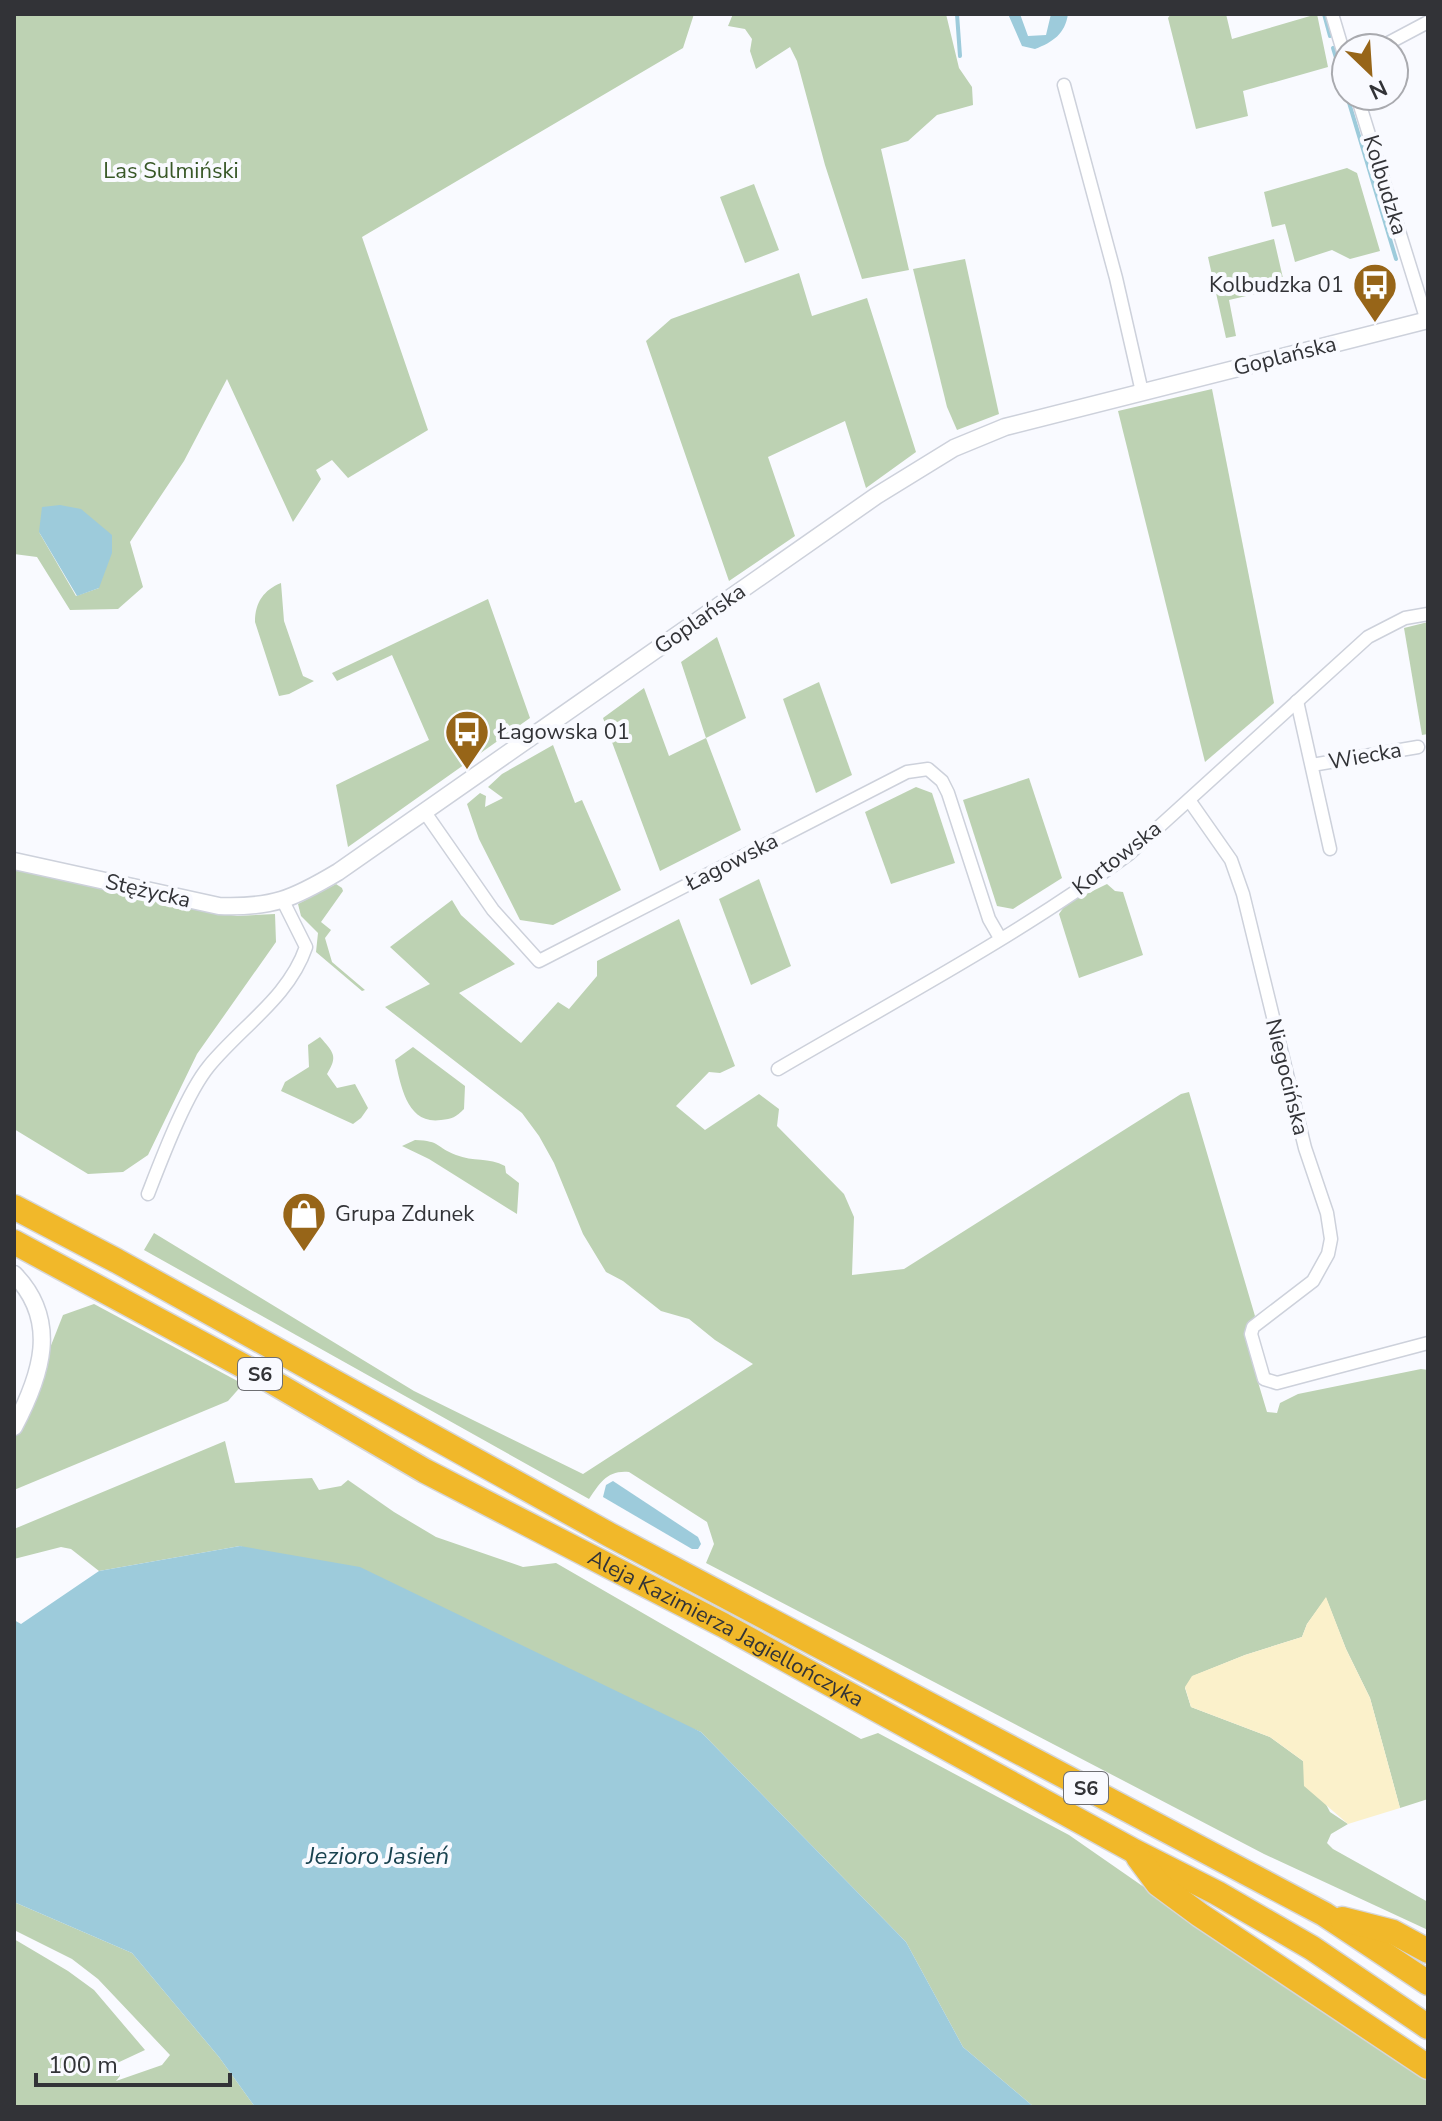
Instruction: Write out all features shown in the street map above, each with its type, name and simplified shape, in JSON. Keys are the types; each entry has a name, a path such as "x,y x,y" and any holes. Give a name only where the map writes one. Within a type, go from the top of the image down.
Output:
{"highway":[{"name":"Aleja Kazimierza Jagiellończyka","path":"14,1207 624,1542 1324,1914 1428,1983"},
{"name":"Aleja Kazimierza Jagiellończyka","path":"14,1242 271,1381 425,1471 723,1625 1134,1851 1217,1893 1312,1948 1428,2027"},
{"path":"1134,1851 1158,1884 1200,1915 1428,2067"},
{"path":"1324,1914 1393,1932 1428,1951"}],"street":[{"path":"1409,32 1428,22"},
{"path":"1064,85 1116,278 1142,392"},
{"name":"Kolbudzka","path":"1362,112 1427,321"},
{"name":"Goplańska","path":"283,901 338,872 864,504 935,458 1005,427 1427,321"},
{"name":"Kortowska","path":"778,1069 1104,873 1129,854 1368,637 1405,618 1428,614"},
{"name":"Wiecka","path":"1297,701 1330,849"},
{"name":"Wiecka","path":"1312,765 1418,747"},
{"name":"Łagowska","path":"424,811 493,910 539,961 907,772 928,769 942,781 948,793 989,919 1000,938"},
{"name":"Niegocińska","path":"1189,800 1231,860 1243,894 1305,1148 1327,1213 1331,1239 1328,1254 1313,1281 1253,1327 1251,1334 1264,1379 1277,1383 1428,1343"},
{"name":"Stężycka","path":"14,861 219,906 244,907 283,901"},
{"path":"148,1194 173,1135 209,1066 288,984 300,966 306,947 283,901"},
{"path":"14,1274 25,1286 39,1317 42,1345 35,1385 14,1427"}],"green space":[{"name":"Las Sulmiński","path":"14,14 694,14 683,48 362,237 428,430 348,478 332,460 316,470 321,479 293,522 227,379 184,461 130,542 143,587 118,609 70,610 37,557 14,554","holes":["39,532 99,588 76,596"]},
{"path":"733,14 946,14 959,68 972,87 973,105 937,115 908,141 881,149 909,270 862,279 825,165 797,61 790,47 756,69 750,51 752,39 745,29 728,26"},
{"path":"1171,14 1226,14 1232,39 1317,14 1328,67 1243,91 1248,116 1196,129 1168,18"},
{"path":"1347,168 1357,173 1380,251 1350,259 1332,250 1295,262 1285,224 1272,227 1264,192"},
{"path":"754,184 779,250 745,263 720,197"},
{"path":"1274,239 1285,287 1229,300 1236,336 1226,338 1208,257"},
{"path":"965,259 999,414 957,430 947,407 913,269"},
{"path":"799,273 812,316 867,298 916,452 866,488 845,421 768,457 795,536 729,581 646,341 671,319"},
{"path":"1212,389 1274,703 1205,762 1118,411"},
{"path":"281,583 284,621 303,676 314,681 279,696 255,622 262,598"},
{"path":"488,599 530,718 348,847 336,785 429,740 392,655 337,681 332,673"},
{"path":"1428,622 1428,734 1422,735 1404,628"},
{"path":"717,637 746,718 706,738 681,662"},
{"path":"819,682 852,775 816,793 783,699"},
{"path":"644,688 669,756 706,738 741,830 660,871 603,718"},
{"path":"553,745 575,803 582,800 621,890 553,925 520,920 479,839 467,804 480,793 486,796 485,807 503,798 488,787 502,774"},
{"path":"1029,778 1062,878 1013,909 997,906 963,800"},
{"path":"916,787 932,793 955,863 891,884 865,812"},
{"path":"14,867 213,912 237,916 275,914 276,942 197,1054 148,1155 123,1172 88,1174 14,1129"},
{"path":"759,879 791,966 751,985 719,899"},
{"path":"336,884 343,891 321,922 331,930 325,938 332,962 365,990 362,991 316,952 318,933 301,916 298,904"},
{"path":"1107,884 1115,891 1123,892 1143,955 1079,978 1059,914 1066,904"},
{"path":"452,900 461,915 515,964 459,993 521,1043 558,1002 569,1009 597,976 597,961 679,919 735,1066 720,1073 709,1072 676,1106 705,1130 759,1094 779,1109 777,1126 844,1194 854,1217 852,1275 904,1269 1181,1094 1189,1092 1255,1316 1247,1329 1252,1362 1267,1412 1277,1413 1280,1403 1298,1394 1428,1370 1428,1799 1400,1808 1370,1698 1326,1598 1307,1624 1302,1637 1193,1676 1185,1688 1191,1707 1270,1737 1303,1761 1330,1812 1348,1824 1331,1834 1327,1843 1428,1902 1428,1930 1264,1854 706,1563 714,1544 707,1522 629,1472 610,1475 589,1499 144,1250 154,1233 414,1391 583,1474 753,1364 689,1319 661,1311 623,1281 606,1272 583,1234 554,1163 522,1113 385,1007 430,984 390,947"},
{"path":"320,1037 333,1055 333,1063 327,1074 337,1088 355,1084 368,1108 353,1124 281,1091 285,1082 309,1067 308,1045"},
{"path":"413,1047 465,1086 464,1109 456,1116 430,1120 420,1116 408,1102 395,1060"},
{"path":"415,1140 434,1143 462,1157 493,1161 505,1166 506,1173 519,1183 517,1214 429,1159 402,1146"},
{"path":"94,1304 243,1384 228,1401 14,1490 14,1439 63,1315"},
{"path":"225,1441 235,1483 312,1478 319,1490 341,1486 348,1480 436,1537 523,1567 556,1563 861,1739 878,1733 1069,1835 1428,2081 1428,2107 1034,2107 963,2047 906,1942 701,1732 240,1546 99,1571 71,1549 61,1547 14,1559 14,1529"},
{"path":"14,1902 132,1953 219,2057 255,2107 14,2107 14,1939 94,1990 145,2050 115,2064 120,2076 116,2081 162,2065 170,2055 98,1979 72,1959 14,1930"}],"sand":[{"path":"1326,1597 1346,1649 1370,1698 1400,1808 1348,1824 1304,1786 1303,1761 1270,1737 1191,1707 1185,1687 1192,1676 1302,1637 1307,1624"}],"water":[{"path":"1008,14 1020,14 1028,36 1046,35 1051,14 1068,14 1057,36 1035,49 1022,46"},
{"path":"60,505 81,509 112,535 112,553 99,588 77,596 39,532 42,507"},
{"path":"613,1481 698,1537 701,1544 698,1549 692,1549 603,1497 606,1485"},
{"name":"Jezioro Jasień","path":"240,1546 360,1567 701,1732 906,1942 963,2047 1034,2107 255,2107 219,2057 132,1953 14,1902 14,1620 21,1624 99,1571"}],"waterway":[{"path":"957,14 960,56"},
{"path":"1324,14 1330,36"},
{"path":"1352,112 1396,259"}],"place":[{"name":"Kolbudzka 01","path":"1375,324"},
{"name":"Łagowska 01","path":"467,771"},
{"name":"Grupa Zdunek","path":"304,1253"}]}
